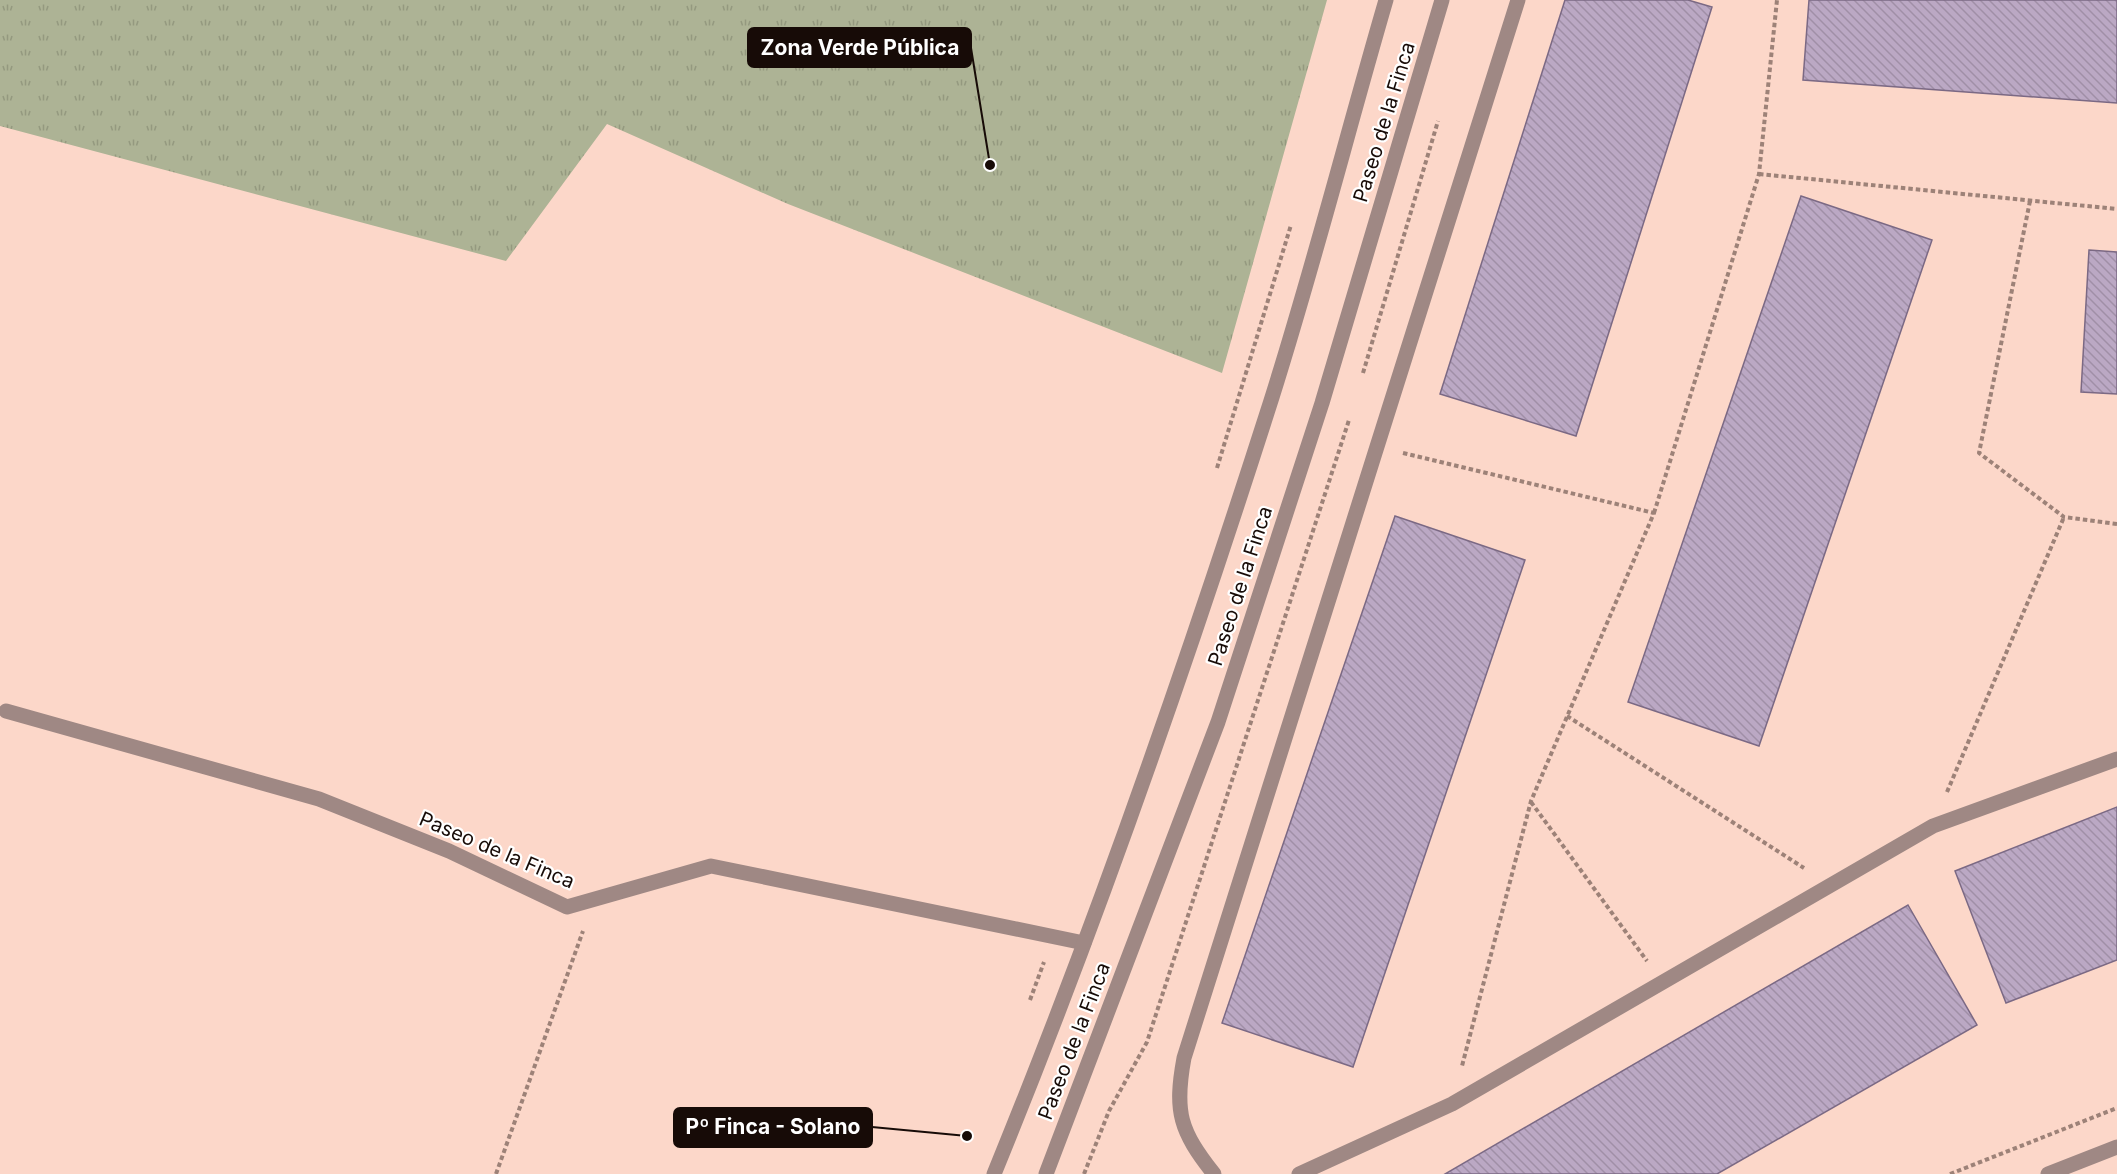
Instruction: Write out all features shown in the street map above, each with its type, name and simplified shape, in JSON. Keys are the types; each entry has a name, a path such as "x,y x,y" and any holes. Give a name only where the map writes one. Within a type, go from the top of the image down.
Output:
{"street":[{"name":"Paseo de la Finca","path":"994,1174 1084,943 1268,411 1386,0"},
{"name":"Paseo de la Finca","path":"1046,1174 1218,722 1322,403 1442,0"},
{"path":"1214,1174 1194,1149 1182,1123 1178,1090 1184,1058 1518,0"},
{"name":"Paseo de la Finca","path":"6,711 319,799 449,851 567,907 711,866 1084,943"},
{"path":"1299,1174 1452,1104 1933,826 2117,759"},
{"path":"2048,1174 2117,1147"}],"path":[{"path":"1452,1104 1531,801 1654,513 1759,174 1777,0"},
{"path":"1759,174 2117,210"},
{"path":"2030,201 1979,453 2064,517 2117,524"},
{"path":"1216,471 1292,222"},
{"path":"1377,447 1654,513"},
{"path":"1933,826 2064,517"},
{"path":"1567,716 1830,885"},
{"path":"1531,801 1663,982"},
{"path":"496,1174 594,900"},
{"path":"1029,1002 1054,936"},
{"path":"1950,1174 2117,1108"}],"green space":[{"path":"0,0 1327,0 1222,373 788,204 607,124 506,261 0,126"}],"building":[{"path":"1565,0 1688,0 1712,7 1576,436 1440,394"},
{"path":"1809,0 2117,0 2117,103 1803,80"},
{"path":"1801,196 1932,240 1759,746 1628,702"},
{"path":"2089,250 2117,252 2117,394 2081,392"},
{"path":"1395,516 1525,560 1353,1067 1222,1023"},
{"path":"2117,807 2117,960 2006,1003 1955,871"},
{"path":"1908,905 1977,1025 1717,1174 1445,1174"}],"place":[{"name":"Zona Verde Pública","path":"990,165"},
{"name":"Pº Finca - Solano","path":"967,1136"}]}
